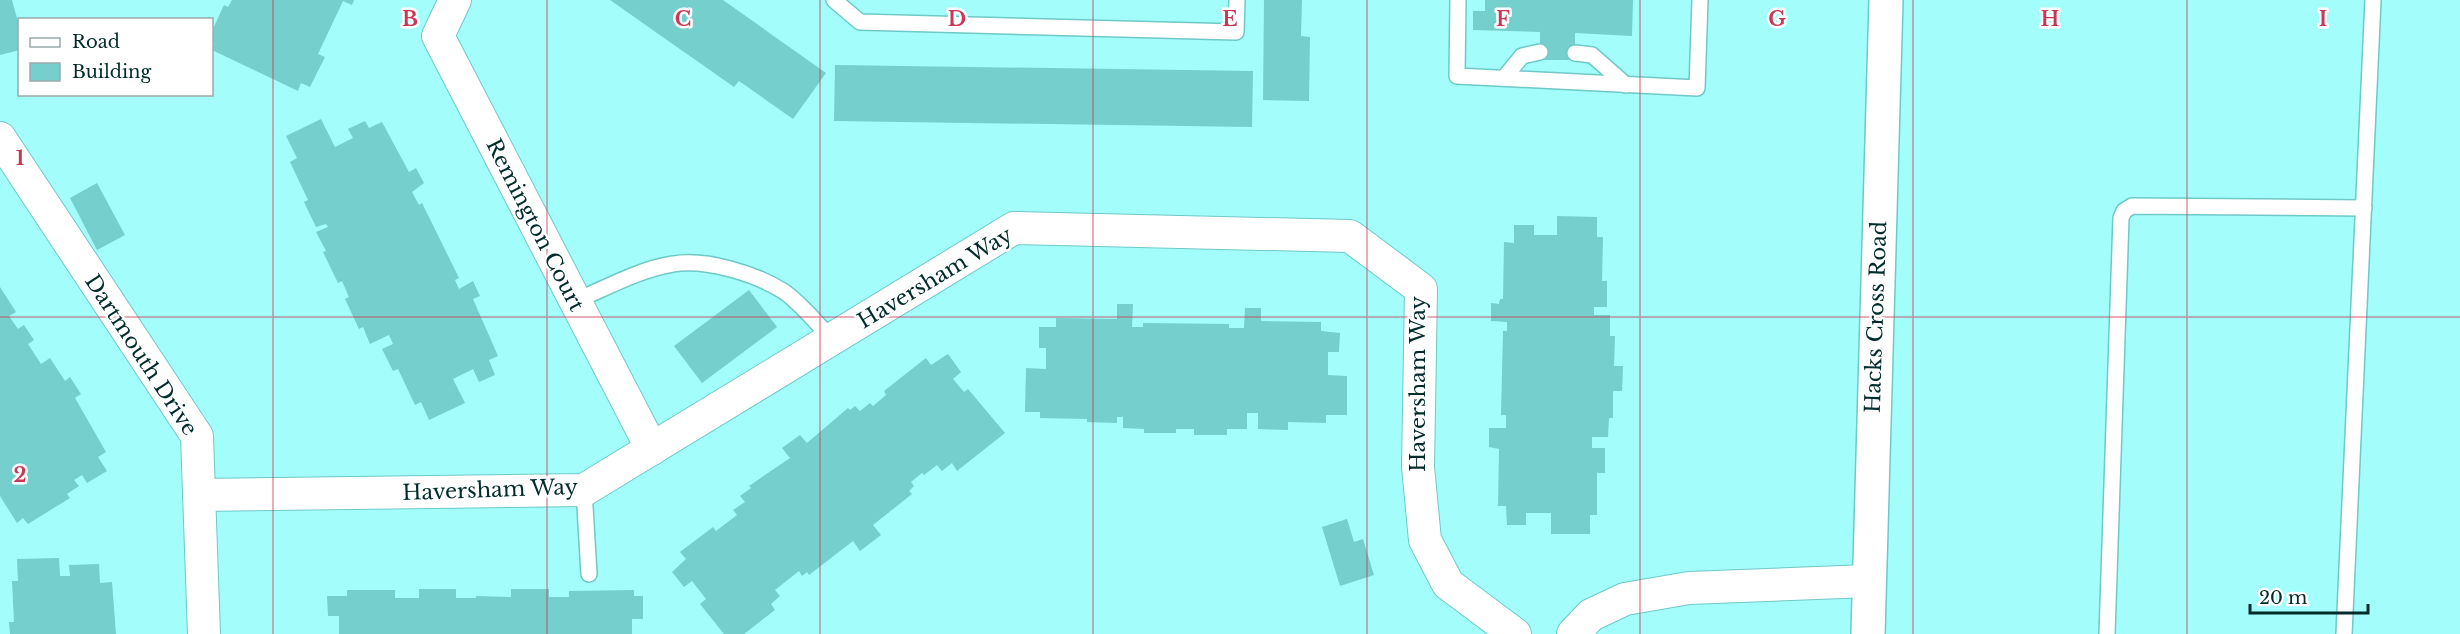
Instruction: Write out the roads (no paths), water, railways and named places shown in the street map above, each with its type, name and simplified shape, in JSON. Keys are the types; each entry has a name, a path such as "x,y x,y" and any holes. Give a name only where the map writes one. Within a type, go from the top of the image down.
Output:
{"main road":[{"name":"Hacks Cross Road","path":"1868,634 1886,0"}],"street":[{"name":"Remington Court","path":"455,0 438,36 652,449"},
{"name":"Dartmouth Drive","path":"0,138 197,436 204,634"},
{"name":"Haversham Way","path":"199,495 584,490 1014,228 1350,236 1421,289 1418,467 1425,540 1448,584 1515,634"},
{"path":"1573,634 1591,615 1625,599 1689,588 1868,580"}],"lane":[{"path":"834,0 860,22 1236,32 1237,0"},
{"path":"1458,0 1457,76 1697,88 1700,0"},
{"path":"2344,634 2373,0"},
{"path":"1504,78 1522,56 1540,52"},
{"path":"1575,52 1592,55 1626,85"},
{"path":"2107,634 2121,218 2124,211 2132,206 2364,208"},
{"path":"575,301 632,277 673,264 695,263 719,267 756,278 785,292 832,339"},
{"path":"584,490 589,574"}]}
